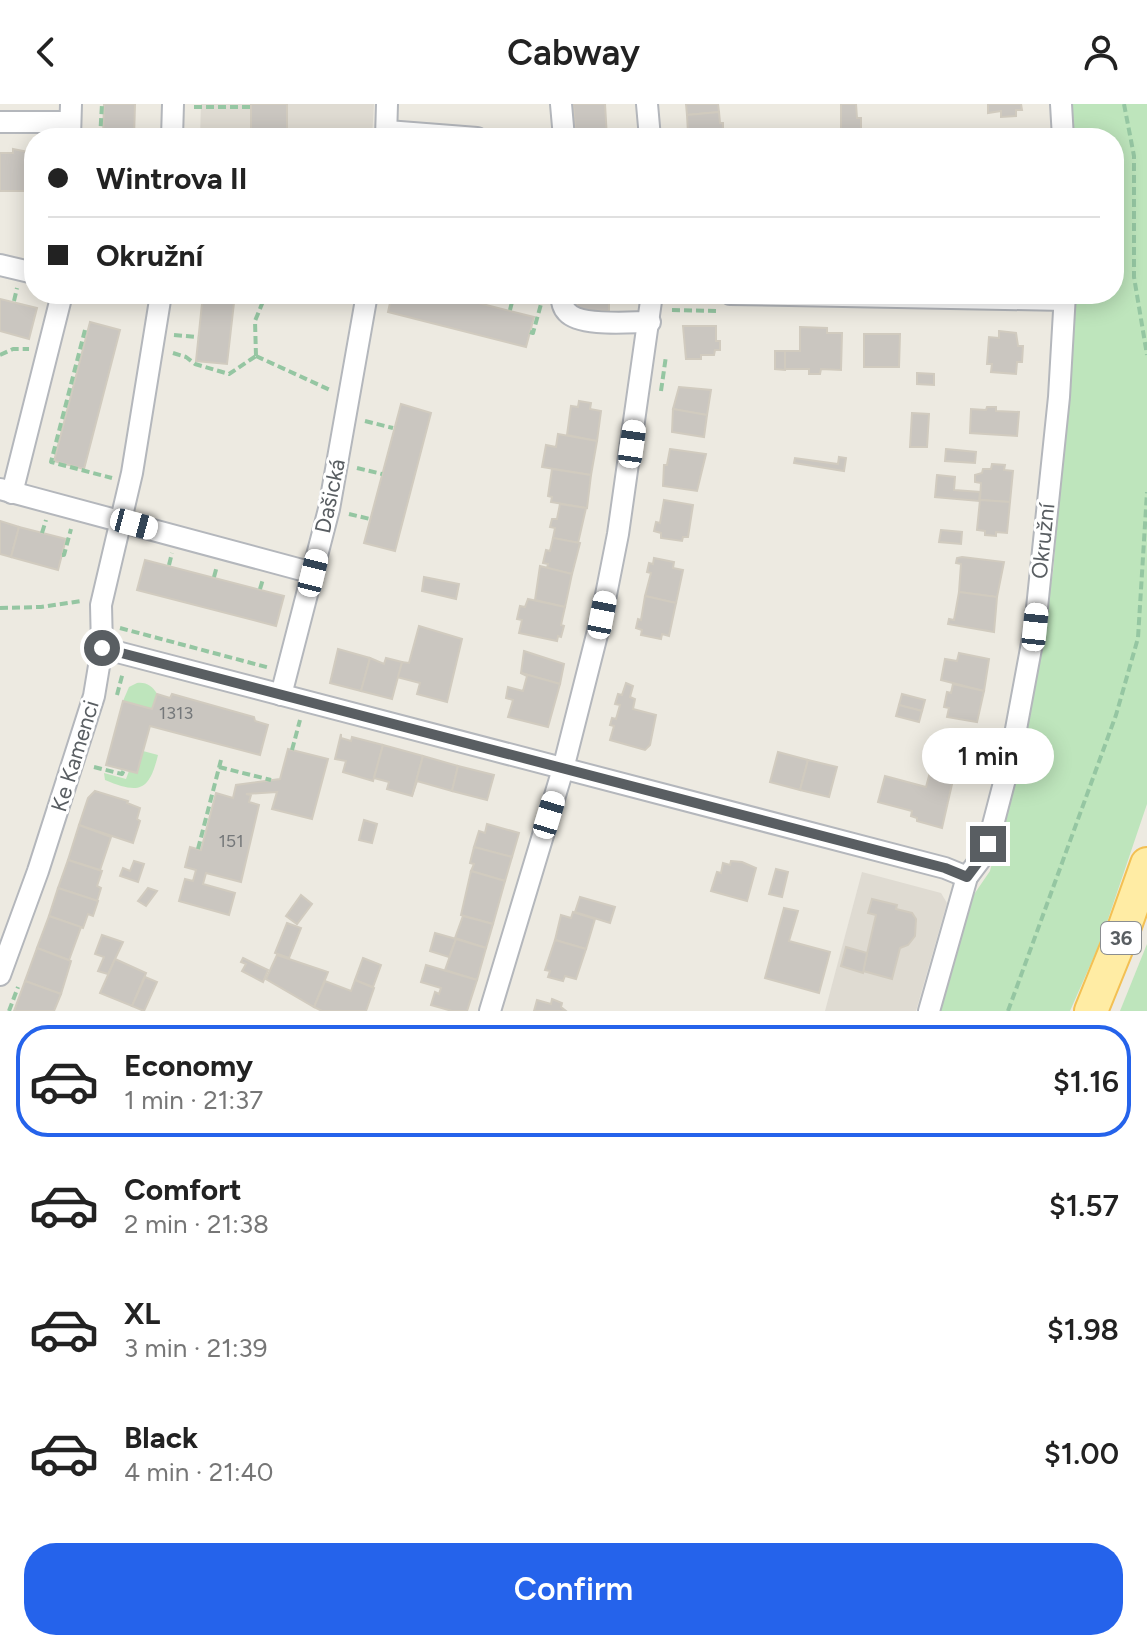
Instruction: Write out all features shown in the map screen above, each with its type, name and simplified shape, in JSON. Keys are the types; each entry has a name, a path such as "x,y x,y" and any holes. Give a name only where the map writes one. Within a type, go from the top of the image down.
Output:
{"main road":[{"name":"36","path":"1091,1011 1147,864"}],"street":[{"path":"172,128 173,104"},
{"path":"386,128 387,104"},
{"path":"561,104 563,128"},
{"path":"647,104 649,128"},
{"path":"1061,104 1062,128"},
{"path":"0,122 70,121"},
{"path":"0,265 24,271"},
{"path":"60,304 49,354 6,491 313,573"},
{"name":"Ke Kamenci","path":"0,975 71,775 94,696 102,648 101,605 146,396 160,304"},
{"name":"Dašická","path":"281,695 338,463 365,304"},
{"path":"562,304 567,313 587,322 650,322"},
{"path":"490,1011 563,769 610,575 651,304"},
{"name":"Okružní","path":"929,1011 967,877 988,844 1017,727 1035,627 1059,397 1065,304"},
{"path":"102,648 945,868 967,877"}],"path":[{"path":"101,128 102,104"},
{"path":"1124,104 1134,156 1134,277 1147,355"},
{"path":"201,107 251,107"},
{"path":"256,356 255,321 262,304"},
{"path":"510,310 512,304"},
{"path":"530,332 533,333 541,304"},
{"path":"85,330 51,462 118,479"},
{"path":"168,334 198,337"},
{"path":"0,355 13,349 49,354"},
{"path":"165,352 229,374 256,356"},
{"path":"256,356 348,408 393,428"},
{"path":"338,463 382,474"},
{"path":"1008,1011 1116,715 1138,638 1147,492"},
{"path":"62,555 76,509"},
{"path":"0,608 41,607 87,600 101,605"},
{"path":"292,750 300,720"},
{"path":"198,849 222,756"},
{"path":"94,767 122,774 124,770"},
{"path":"219,767 271,780"}],"shaded area":[{"path":"201,104 374,104 373,128 200,128"},
{"path":"862,872 941,893 947,903 916,1011 825,1011"}],"green space":[{"path":"1068,104 1147,104 1147,804 1100,943 1070,1011 936,1011 966,906 990,871 1023,740 1053,572 1073,342 1073,304 1124,304 1124,128 1070,128"},
{"path":"137,683 149,685 157,694 152,709 123,701 129,687"},
{"path":"143,751 158,755 151,776 141,787 126,787 105,780 104,773 126,779 129,771 137,773"},
{"path":"1147,944 1147,1011 1120,1011"}],"building":[{"path":"104,104 135,104 134,128 103,128"},
{"path":"251,104 287,104 287,128 251,128"},
{"path":"573,104 605,104 606,128 575,128"},
{"path":"686,104 718,104 719,112 687,115"},
{"path":"841,104 856,104 861,128 841,128"},
{"path":"988,104 1021,104 1022,110 1016,110 1016,116 1001,117 1001,111 988,113"},
{"path":"719,112 723,128 688,128 687,115"},
{"path":"13,149 24,151 24,191 0,191 0,153 13,153"},
{"path":"0,299 37,308 29,339 0,331"},
{"path":"202,304 234,304 227,364 196,361"},
{"path":"390,304 483,304 534,317 526,347 388,312"},
{"path":"577,304 609,304 609,311 577,310"},
{"path":"90,322 120,330 84,469 54,461"},
{"path":"683,326 716,326 716,341 720,341 720,350 715,350 714,355 701,355 701,359 686,359"},
{"path":"800,327 827,328 827,333 842,333 841,370 821,369 820,374 809,374 809,369 785,369 785,351 800,351"},
{"path":"999,331 1016,333 1018,346 1023,346 1022,362 1017,362 1016,374 991,372 992,364 987,364 989,337 999,338"},
{"path":"864,334 900,334 899,367 864,367"},
{"path":"775,351 785,351 785,370 775,369"},
{"path":"917,373 934,374 934,385 917,384"},
{"path":"679,387 711,390 707,415 673,409"},
{"path":"579,401 591,403 590,409 601,411 597,441 567,435 571,406 578,407"},
{"path":"401,404 431,413 395,551 364,543"},
{"path":"987,407 996,407 996,411 1019,412 1017,436 970,433 971,409 986,410"},
{"path":"673,409 707,415 704,437 672,432"},
{"path":"912,413 929,414 927,447 910,447"},
{"path":"558,434 597,441 591,475 542,467 546,445 556,447"},
{"path":"670,449 706,454 697,491 663,486 664,465 667,465"},
{"path":"946,449 976,452 975,463 945,461"},
{"path":"839,457 846,458 844,471 794,463 795,458 838,464"},
{"path":"992,464 1005,465 1004,470 1013,471 1010,502 980,500 981,483 975,482 975,475 982,473 983,469 991,469"},
{"path":"552,469 591,475 587,508 551,502 552,497 548,496"},
{"path":"937,475 955,477 954,490 980,492 979,501 935,497"},
{"path":"664,500 693,505 688,537 683,537 682,541 661,538 661,533 654,531 656,522 660,523"},
{"path":"980,500 1010,502 1007,533 985,535 985,531 977,530"},
{"path":"560,504 586,508 578,543 553,538 555,528 550,527 552,519 557,519"},
{"path":"0,521 19,527 11,557 0,554"},
{"path":"19,527 66,539 58,570 11,557"},
{"path":"941,530 962,532 961,544 939,542"},
{"path":"553,538 580,543 572,574 547,568 548,564 543,563"},
{"path":"654,558 674,562 673,568 683,570 676,603 645,596 651,573 647,572 649,563 653,564"},
{"path":"957,558 1004,562 997,597 959,592 961,564 956,563"},
{"path":"145,560 284,596 276,626 137,590"},
{"path":"540,566 572,574 565,607 535,600"},
{"path":"424,577 459,584 456,599 422,591"},
{"path":"959,592 997,597 994,632 948,624 949,619 954,620"},
{"path":"645,596 676,603 669,636 662,634 661,639 641,635 642,630 636,628 638,619 641,620"},
{"path":"528,599 565,607 561,625 564,626 557,641 519,633 522,620 517,619 520,606 525,607"},
{"path":"419,626 462,639 447,702 417,694 420,683 397,677 402,662 409,663"},
{"path":"338,649 370,658 361,691 330,683"},
{"path":"524,651 564,664 560,684 521,673"},
{"path":"959,653 989,659 984,691 941,680 945,659 957,661"},
{"path":"370,658 384,664 386,658 402,662 392,699 361,691"},
{"path":"521,673 560,684 548,727 508,717 513,700 506,698 508,687 523,691 527,676"},
{"path":"626,683 633,686 630,697 635,699 633,709 656,715 650,745 645,750 610,740 614,726 610,725 612,718 616,719 620,705 615,704"},
{"path":"953,684 984,691 977,722 947,717 949,708 944,707 947,692 951,693"},
{"path":"157,694 170,698 172,694 254,717 255,721 268,725 260,755 150,726 137,773 106,765 123,701 152,709"},
{"path":"902,694 925,700 922,711 899,705"},
{"path":"899,705 922,711 919,722 896,716"},
{"path":"341,734 341,738 351,741 352,737 383,745 373,781 343,772 346,761 335,759"},
{"path":"383,745 423,756 412,796 387,789 389,782 374,778"},
{"path":"288,749 328,759 312,819 272,809 277,792 246,794 251,795 249,802 259,805 241,882 206,873 203,884 235,893 229,915 179,901 185,879 193,881 196,870 185,867 190,847 201,850 216,793 233,798 236,785 280,779"},
{"path":"778,752 808,760 800,790 770,782"},
{"path":"423,756 458,766 452,791 417,781 412,796"},
{"path":"808,760 837,767 829,797 800,790"},
{"path":"932,765 955,771 942,828 917,821 911,816 912,811 878,802 885,776 926,787"},
{"path":"458,766 494,775 487,800 452,791"},
{"path":"95,791 140,808 137,819 140,821 133,843 79,825 88,798"},
{"path":"364,820 377,824 372,843 359,840"},
{"path":"487,824 519,833 512,857 474,847 479,831 485,833"},
{"path":"79,825 111,837 100,870 68,860"},
{"path":"474,847 512,857 505,881 471,871"},
{"path":"68,860 102,871 97,886 101,888 97,901 58,888"},
{"path":"134,861 144,864 138,882 120,876 123,868 130,871"},
{"path":"731,861 756,868 747,901 711,891 723,863 730,865"},
{"path":"776,869 788,872 782,897 769,894"},
{"path":"471,871 505,881 493,924 461,915"},
{"path":"58,888 98,901 93,916 88,914 83,928 49,916"},
{"path":"148,888 157,891 146,906 138,901"},
{"path":"301,895 312,904 297,924 286,916"},
{"path":"580,897 615,907 610,923 575,912"},
{"path":"872,899 897,905 896,909 912,913 916,919 915,936 908,945 900,948 892,979 863,971 876,915 868,913"},
{"path":"784,908 798,911 789,941 830,952 819,993 765,978"},
{"path":"573,912 595,919 586,949 555,940 561,915 571,918"},
{"path":"49,916 81,927 69,960 37,948"},
{"path":"463,916 493,924 486,948 455,938"},
{"path":"287,923 301,928 289,958 275,953"},
{"path":"435,933 456,939 449,957 430,951"},
{"path":"102,935 123,942 108,974 98,971 104,957 95,954"},
{"path":"456,939 486,948 477,980 445,970"},
{"path":"555,940 586,949 576,979 565,976 563,981 548,977 550,971 545,970"},
{"path":"846,947 867,953 863,973 841,966"},
{"path":"37,948 71,961 61,994 25,981"},
{"path":"277,955 328,972 314,1007 266,979"},
{"path":"243,958 268,970 263,982 242,971 246,964 241,962"},
{"path":"363,958 381,965 373,987 355,980"},
{"path":"115,959 146,973 132,1006 100,993"},
{"path":"426,965 477,980 467,1011 452,1011 431,1005 435,992 439,994 441,988 421,982"},
{"path":"145,977 157,982 144,1011 132,1006"},
{"path":"355,980 374,988 366,1011 322,1011 314,1007 325,981 351,991"},
{"path":"25,981 61,994 54,1011 14,1011"},
{"path":"552,999 562,1003 561,1007 566,1011 534,1011 537,1000 551,1004"}],"route":[{"path":"102,648 945,868 967,877 988,844"}]}
